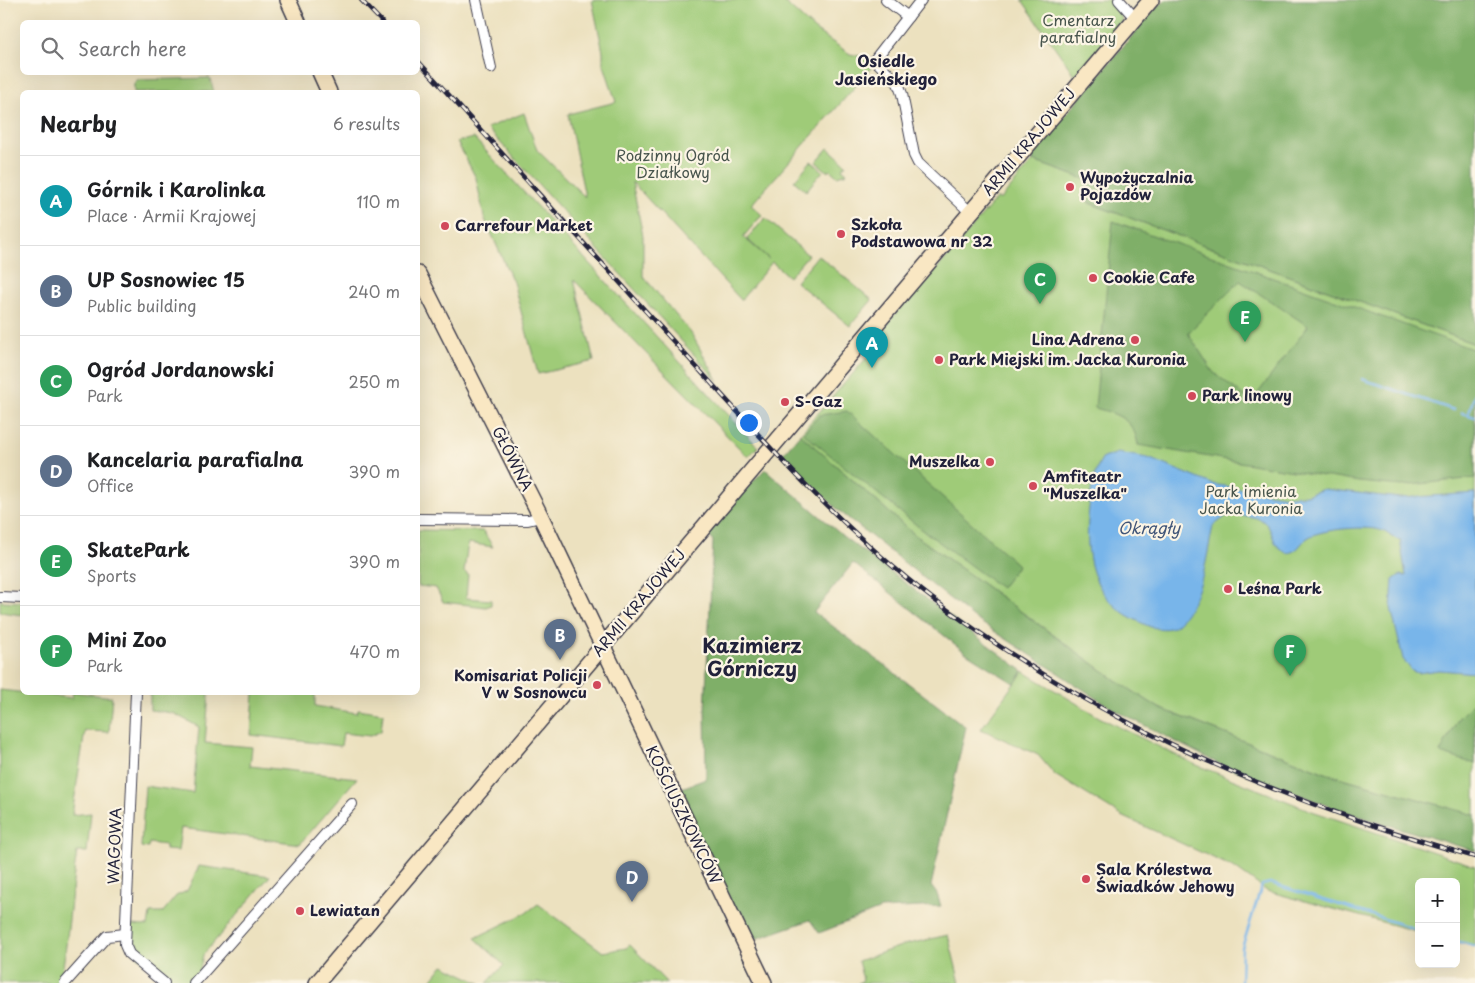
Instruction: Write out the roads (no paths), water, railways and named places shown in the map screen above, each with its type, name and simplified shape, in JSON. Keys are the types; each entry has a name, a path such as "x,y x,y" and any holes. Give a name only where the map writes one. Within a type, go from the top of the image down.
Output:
{"street":[{"path":"288,0 297,20"},
{"path":"476,0 492,68"},
{"path":"886,0 908,17"},
{"path":"921,0 878,53 877,62 898,83 902,94 914,155 918,163 970,212"},
{"path":"1119,0 1135,18"},
{"name":"ARMII KRAJOWEJ","path":"317,983 1151,0"},
{"path":"321,75 328,90"},
{"name":"GŁÓWNA","path":"420,278 542,517 603,646"},
{"path":"420,519 528,520 542,517"},
{"path":"0,597 20,598"},
{"name":"KOŚCIUSZKOWCÓW","path":"603,646 764,983"},
{"path":"583,669 598,666 616,675"},
{"name":"WAGOWA","path":"136,695 125,945 129,954 164,983"},
{"path":"194,983 352,804"},
{"path":"65,983 110,935 126,934"}],"water":[{"name":"Okrągły","path":"1118,453 1148,458 1212,484 1287,496 1306,495 1324,489 1400,498 1475,493 1475,673 1439,670 1418,673 1412,671 1403,659 1391,608 1393,580 1400,575 1406,576 1400,540 1376,529 1357,528 1315,534 1306,539 1297,549 1287,553 1275,542 1264,522 1252,517 1229,514 1213,526 1198,589 1187,612 1176,625 1163,629 1151,627 1119,610 1099,586 1089,557 1088,541 1089,508 1095,475 1103,458"}],"waterway":[{"path":"1362,379 1454,410"},
{"path":"1468,415 1475,394"},
{"path":"1462,413 1475,417"},
{"path":"1241,983 1242,948 1262,885 1270,883 1415,929"},
{"path":"1460,942 1475,946"}],"railway":[{"path":"361,0 380,20"},
{"path":"420,63 742,417 803,481 866,543 933,599 997,644 1061,685 1126,721 1192,754 1329,810 1475,857"}],"place":[{"name":"Wypożyczalnia Pojazdów","path":"1070,187"},
{"name":"Carrefour Market","path":"445,226"},
{"name":"Szkoła Podstawowa nr 32","path":"841,234"},
{"name":"Cookie Cafe","path":"1093,278"},
{"name":"Ogród Jordanowski","path":"1040,304"},
{"name":"Lina Adrena","path":"1135,340"},
{"name":"SkatePark","path":"1245,342"},
{"name":"Park Miejski im. Jacka Kuronia","path":"939,360"},
{"name":"Górnik i Karolinka","path":"872,368"},
{"name":"Park linowy","path":"1192,396"},
{"name":"S-Gaz","path":"785,402"},
{"name":"Muszelka","path":"990,462"},
{"name":"Amfiteatr \"Muszelka\"","path":"1033,486"},
{"name":"Leśna Park","path":"1228,589"},
{"name":"UP Sosnowiec 15","path":"560,660"},
{"name":"Mini Zoo","path":"1290,676"},
{"name":"Komisariat Policji V w Sosnowcu","path":"597,685"},
{"name":"Sala Królestwa Świadków Jehowy","path":"1086,879"},
{"name":"Kancelaria parafialna","path":"632,902"},
{"name":"Lewiatan","path":"300,911"}],"district":[{"name":"Osiedle Jasieńskiego","path":"886,70"},
{"name":"Kazimierz Górniczy","path":"752,658"}],"park label":[{"name":"Cmentarz parafialny","path":"1078,30"},
{"name":"Rodzinny Ogród Działkowy","path":"673,164"},
{"name":"Park imienia Jacka Kuronia","path":"1251,500"}]}
